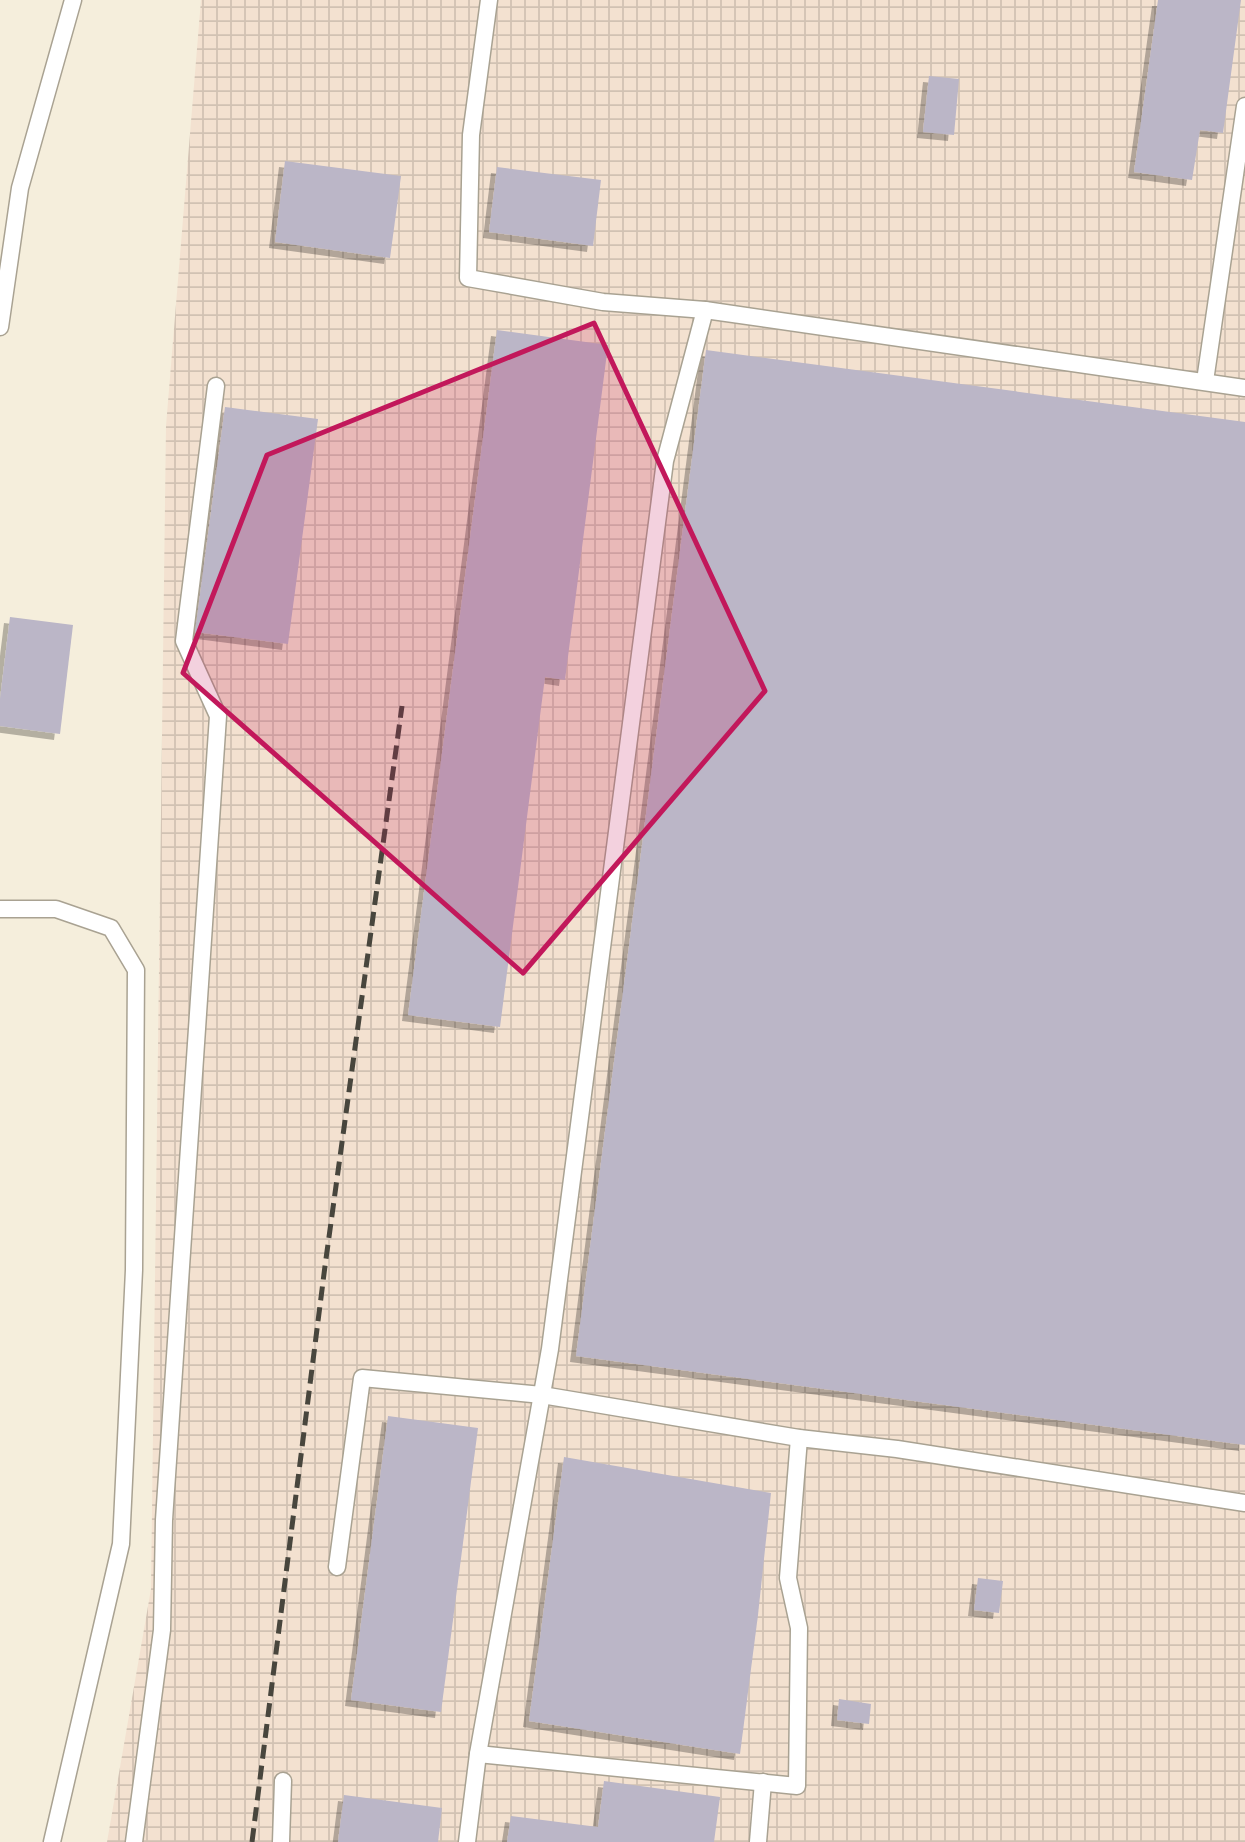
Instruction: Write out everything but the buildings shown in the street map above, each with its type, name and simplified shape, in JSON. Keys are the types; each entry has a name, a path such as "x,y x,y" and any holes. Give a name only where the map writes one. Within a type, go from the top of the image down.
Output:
{"lane":[{"path":"0,327 20,188 73,0"},
{"path":"489,0 471,135 468,278 603,302 705,310 1245,388"},
{"path":"1205,381 1245,106"},
{"path":"467,1842 478,1754 542,1395 665,461 705,310"},
{"path":"134,1842 162,1630 164,1520 218,716 184,641 216,386"},
{"path":"0,909 56,909 111,928 136,970 134,1270 121,1544 52,1842"},
{"path":"337,1567 362,1378 542,1395 799,1438 897,1449 1245,1503"},
{"path":"478,1754 797,1786 800,1628 788,1578 799,1438"},
{"path":"281,1842 283,1781"},
{"path":"758,1842 763,1782"}],"highlighted area":[{"path":"594,323 765,691 523,973 183,673 267,455"}],"shaded area":[{"path":"201,0 1245,0 1245,1842 107,1842 151,1589 166,426"}],"railway":[{"path":"252,1842 325,1266 402,706"}]}
